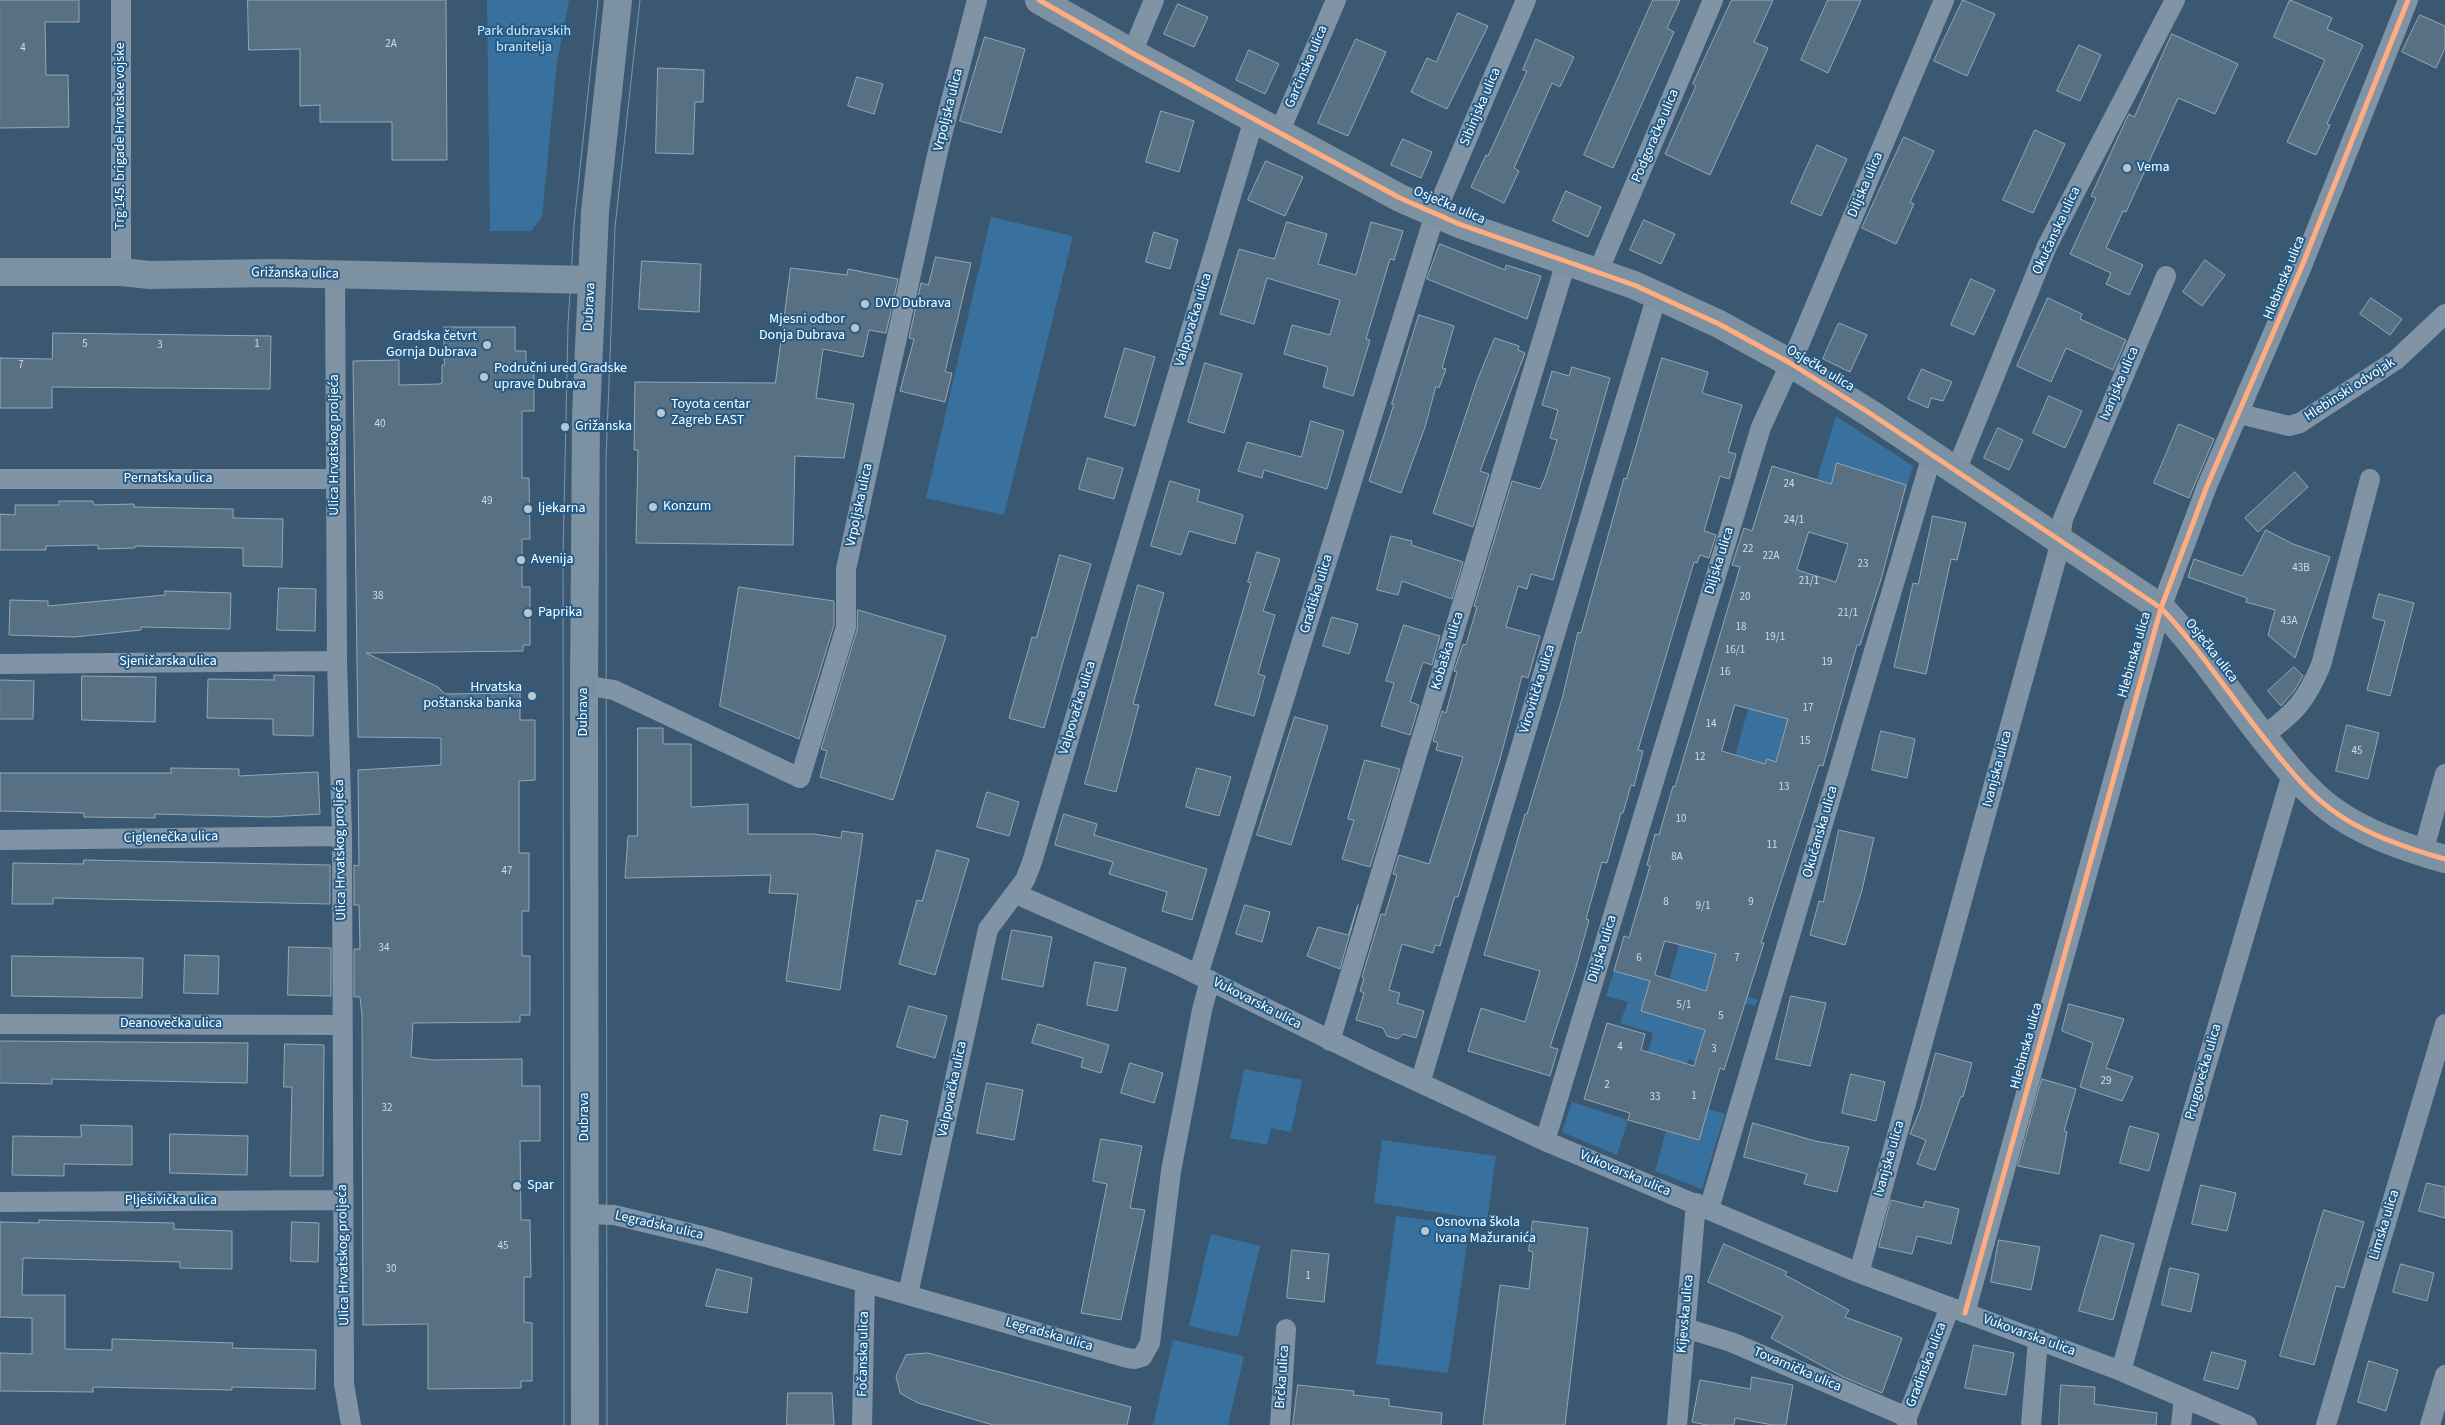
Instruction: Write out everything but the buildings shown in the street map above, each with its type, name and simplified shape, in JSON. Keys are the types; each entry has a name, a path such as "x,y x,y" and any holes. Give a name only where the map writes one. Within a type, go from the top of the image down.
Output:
{"street":[{"name":"Trg 145. brigade Hrvatske vojske","path":"121,0 121,272"},
{"name":"Dubrava","path":"585,1425 585,463 591,280 602,140 618,0"},
{"name":"Vrpoljska ulica","path":"584,685 614,690 800,778 846,627 846,569 938,151 977,0"},
{"name":"Osječka ulica","path":"1039,0 1132,53 1400,198 1435,214 1598,272 1656,295 1711,320 1790,363 1956,470 2160,608 2209,666 2292,774 2314,796 2340,816 2374,833 2434,856"},
{"path":"1132,53 1154,0"},
{"name":"Garčinska ulica","path":"1279,133 1336,0"},
{"name":"Sibinjska ulica","path":"1435,214 1526,0"},
{"name":"Podgoračka ulica","path":"1598,272 1713,0"},
{"name":"Diljska ulica","path":"1545,1141 1758,436 1806,329 1944,0"},
{"name":"Okučanska ulica","path":"1956,470 2047,246 2174,0"},
{"name":"Hlebinska ulica","path":"1957,1310 2160,608 2207,486 2240,414 2302,266 2408,0"},
{"name":"Valpovačka ulica","path":"908,1294 988,929 1016,894 1032,862 1254,119"},
{"name":"Gradiška ulica","path":"1204,978 1435,214"},
{"name":"Kobaška ulica","path":"1330,1041 1566,262"},
{"name":"Grižanska ulica","path":"0,272 121,272 150,274 335,275 591,280"},
{"name":"Ulica Hrvatskog proljeća","path":"335,275 337,661 342,836 344,1384 351,1425"},
{"name":"Ivanjska ulica","path":"1859,1273 2052,575 2063,519 2166,276"},
{"name":"Virovitička ulica","path":"1420,1083 1656,295"},
{"name":"Hlebinski odvojak","path":"2240,414 2289,426 2300,423 2396,360 2445,314"},
{"name":"Okučanska ulica","path":"1703,1206 1932,455"},
{"path":"2262,737 2299,706 2311,688 2321,665 2370,478"},
{"name":"Pernatska ulica","path":"0,479 335,479"},
{"name":"Sjeničarska ulica","path":"0,664 337,661"},
{"name":"Prugovečka ulica","path":"2122,1371 2198,1092 2292,774"},
{"path":"2434,856 2445,774"},
{"name":"Ciglenečka ulica","path":"0,840 342,836"},
{"name":"Vukovarska ulica","path":"1016,894 1204,978 1330,1041 1545,1141 1859,1273 2122,1371 2247,1425"},
{"name":"Legradska ulica","path":"585,1214 614,1215 667,1227 1135,1360 1142,1357 1150,1343 1171,1171 1202,1010 1204,978"},
{"name":"Deanovečka ulica","path":"0,1024 342,1024"},
{"name":"Limska ulica","path":"2326,1425 2445,1024"},
{"name":"Plješivička ulica","path":"0,1202 343,1200"},
{"name":"Kijevska ulica","path":"1677,1425 1685,1328 1703,1206"},
{"name":"Fočanska ulica","path":"862,1425 865,1283"},
{"name":"Gradinska ulica","path":"1907,1421 1957,1310"},
{"name":"Tovarnička ulica","path":"1685,1328 1732,1342 1907,1421"},
{"name":"Brčka ulica","path":"1280,1425 1286,1329"},
{"path":"2031,1425 2038,1339"},
{"path":"2430,1425 2445,1375"},
{"path":"2181,1425 2184,1398"}],"green space":[{"name":"Park dubravskih branitelja","path":"487,0 569,0 557,62 542,217 531,231 490,231"},
{"path":"991,217 1073,236 1004,515 926,498"},
{"path":"1836,416 1913,466 1890,541 1806,515"},
{"path":"1750,702 1775,715 1788,719 1776,762 1767,759 1760,780 1731,771"},
{"path":"1723,931 1708,984 1757,1000 1755,1006 1669,980 1679,945"},
{"path":"1614,971 1650,981 1658,1016 1705,1030 1695,1061 1689,1059 1687,1064 1648,1052 1653,1033 1620,1023 1628,1002 1606,996"},
{"path":"1244,1069 1302,1080 1291,1132 1271,1128 1267,1145 1230,1138"},
{"path":"1572,1102 1628,1120 1617,1155 1562,1132"},
{"path":"1708,1109 1725,1114 1702,1189 1655,1171 1666,1131 1699,1140"},
{"path":"1382,1140 1496,1156 1487,1220 1374,1203"},
{"path":"1396,1216 1470,1225 1448,1373 1376,1364"},
{"path":"1211,1234 1260,1246 1238,1337 1189,1326"},
{"path":"1173,1340 1244,1356 1228,1425 1153,1425"}],"tram line":[{"path":"564,1425 563,555 568,325 574,225 598,0"},
{"path":"607,1425 606,459 615,227 640,0"}],"cycle path":[{"path":"1039,0 1132,53 1400,198 1459,224 1634,285 1719,324 1790,363 1871,414 2161,608 2204,659 2287,766 2329,808 2351,823 2377,836 2445,859"},
{"path":"1965,1313 2161,608 2207,486 2302,266 2408,0"}],"place":[{"name":"Vema","path":"2127,168"},
{"name":"DVD Dubrava","path":"865,304"},
{"name":"Mjesni odbor Donja Dubrava","path":"855,328"},
{"name":"Gradska četvrt Gornja Dubrava","path":"487,345"},
{"name":"Područni ured Gradske uprave Dubrava","path":"484,377"},
{"name":"Toyota centar Zagreb EAST","path":"661,413"},
{"name":"Grižanska","path":"565,427"},
{"name":"Konzum","path":"653,507"},
{"name":"ljekarna","path":"528,509"},
{"name":"Avenija","path":"521,560"},
{"name":"Paprika","path":"528,613"},
{"name":"Hrvatska poštanska banka","path":"532,696"},
{"name":"Spar","path":"517,1186"},
{"name":"Osnovna škola Ivana Mažuranića","path":"1425,1231"}]}
